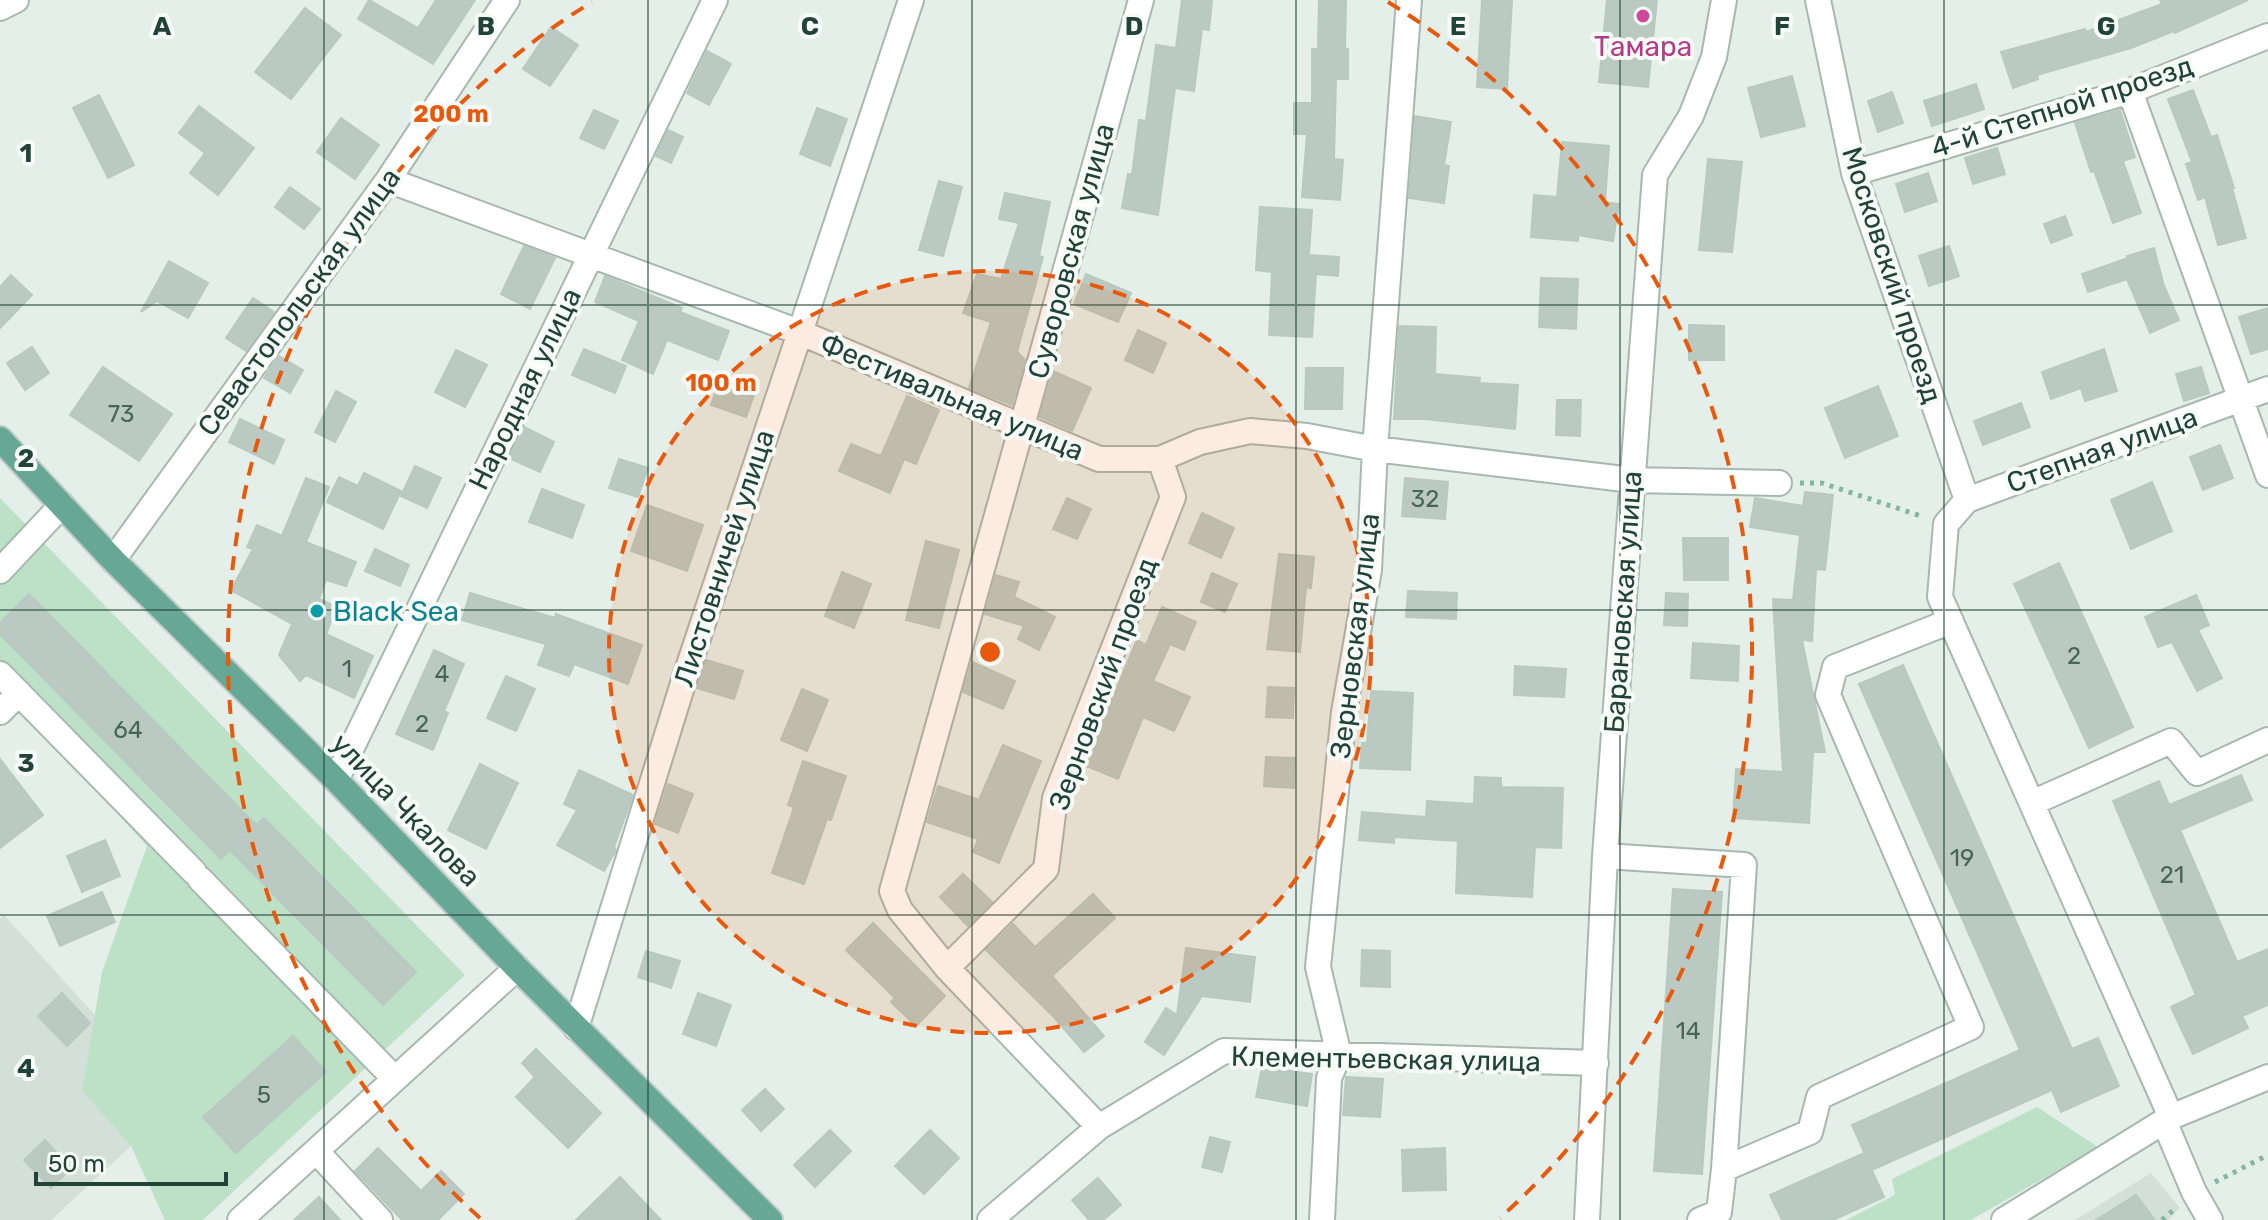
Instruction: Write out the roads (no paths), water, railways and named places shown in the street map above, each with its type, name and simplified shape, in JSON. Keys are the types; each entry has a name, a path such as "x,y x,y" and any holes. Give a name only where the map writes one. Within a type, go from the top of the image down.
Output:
{"main road":[{"name":"улица Чкалова","path":"0,439 113,560 336,780 576,1028 770,1220"}],"street":[{"path":"0,8 16,0"},
{"name":"Севастопольская улица","path":"113,560 388,180 507,0"},
{"name":"Народная улица","path":"336,780 715,0"},
{"name":"Листовничей улица","path":"576,1028 685,677 911,0"},
{"name":"Суворовская улица","path":"1099,1127 947,968 900,910 892,891 1141,0"},
{"name":"Зерновская улица","path":"1322,1220 1329,1078 1339,1055 1318,967 1344,712 1369,570 1375,449 1409,0"},
{"name":"Барановская улица","path":"1587,1220 1605,856 1655,175 1691,116 1714,57 1724,0"},
{"name":"Московский проезд","path":"1818,0 1854,173 1967,500"},
{"name":"4-й Степной проезд","path":"1854,173 2130,91 2268,36"},
{"path":"2130,91 2268,475"},
{"name":"Фестивальная улица","path":"388,180 799,332 1099,459 1160,459 1200,442 1250,431 1632,480 1779,483"},
{"name":"Степная улица","path":"1951,621 1940,597 1946,524 1967,500 2268,389"},
{"name":"Зерновский проезд","path":"947,968 1046,869 1055,798 1173,497 1160,459"},
{"path":"0,571 62,505"},
{"path":"1724,1169 1810,1132 1819,1097 1971,1027 1828,695 1835,667 1951,621 2168,1119 2194,1192 2210,1220"},
{"path":"0,674 395,1079"},
{"path":"0,712 19,693"},
{"path":"2032,803 2171,741 2197,773 2268,740"},
{"path":"1605,856 1744,865 1719,1212 1700,1220"},
{"path":"240,1220 517,968"},
{"name":"Клементьевская улица","path":"990,1220 1099,1127 1224,1051 1596,1063"},
{"path":"2004,1220 2168,1119 2268,1077"},
{"path":"316,1151 380,1220"}],"place":[{"name":"Тамара","path":"1643,16"},
{"name":"Black Sea","path":"317,611"}]}
